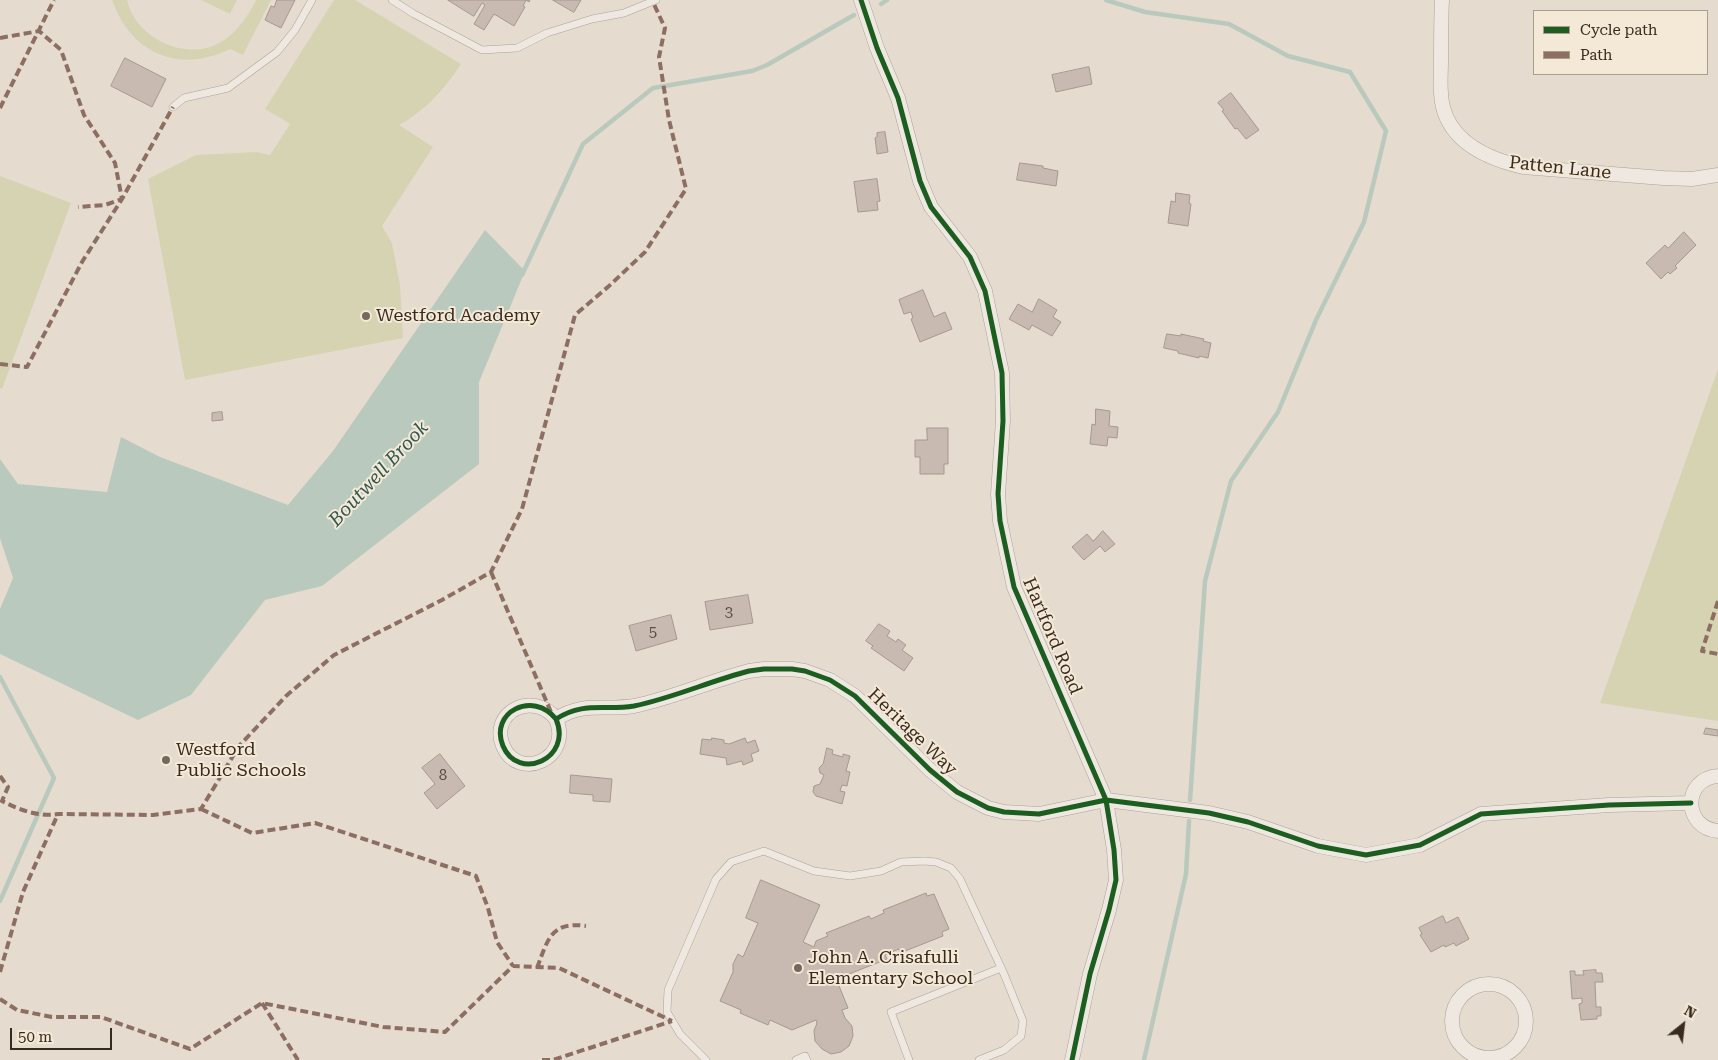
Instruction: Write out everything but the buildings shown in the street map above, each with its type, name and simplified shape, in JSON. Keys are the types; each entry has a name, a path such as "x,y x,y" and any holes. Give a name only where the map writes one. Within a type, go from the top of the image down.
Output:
{"street":[{"name":"Hartford Road","path":"861,0 877,48 898,98 926,198 930,207 970,257 985,291 1002,373 1003,421 998,494 1000,521 1014,587 1106,800 1114,850 1116,880 1090,974 1072,1060"},
{"name":"Patten Lane","path":"1442,0 1441,94 1444,112 1459,136 1477,151 1502,162 1523,167 1663,178 1692,179 1718,176"},
{"name":"Heritage Way","path":"556,719 566,712 576,709 634,706 749,671 764,669 805,671 830,680 855,696 943,782 970,800 988,808 1004,812 1039,814 1106,800 1209,813 1248,822 1318,846 1366,855 1420,845 1481,814 1609,805 1691,803"},
{"path":"536,705 547,710 556,719 560,731 558,744 547,759 528,764 516,760 506,751 501,739 501,733 504,720 512,711 523,706 536,705"},
{"path":"1718,776 1703,780 1692,794 1691,803 1697,820 1704,826 1718,830"},
{"path":"1481,984 1496,984 1511,990 1521,1002 1526,1016 1522,1039 1512,1050 1498,1057 1465,1056 1452,1025 1452,1017 1457,1002 1467,991 1481,984"}],"lane":[{"path":"173,107 184,98 228,88 277,52 294,30 312,0"},
{"path":"392,0 414,14 482,50 517,48 547,33 592,19 624,13 656,0"},
{"path":"706,1060 680,1034 667,1012 668,990 716,879 731,862 764,852 814,871 850,876 881,871 901,862 924,860 951,868 960,879 1002,968 1023,1021 1021,1036 1004,1050 979,1060"},
{"path":"909,1060 891,1012 1002,968"},
{"path":"796,1060 805,1056 807,1060"}],"shaded area":[{"path":"112,0 127,0 139,24 161,42 174,47 202,49 222,42 234,32 256,0 271,0 243,55 230,49 211,56 175,59 159,54 144,46 131,34 120,19"},
{"path":"201,0 237,0 230,14"},
{"path":"334,0 355,0 461,64 434,99 399,125 433,147 382,226 392,243 400,285 403,338 185,380 148,179 196,155 256,152 270,155 290,124 265,109"},
{"path":"0,176 71,203 2,389 0,388"},
{"path":"1718,369 1718,721 1600,703"}],"water":[{"path":"485,230 525,271 479,382 479,464 322,586 265,600 191,695 138,720 0,654 0,609 13,578 0,538 0,459 18,484 107,492 121,437 160,457 288,505 333,451"}],"waterway":[{"name":"Boutwell Brook","path":"881,4 887,0"},
{"path":"1106,0 1145,12 1229,24 1288,56 1350,72 1386,131 1364,222 1316,320 1278,412 1231,481 1205,581 1190,800"},
{"name":"Boutwell Brook","path":"522,275 583,144 653,88 752,71 767,65 854,15"},
{"name":"Boutwell Brook","path":"0,677 54,778 0,901"},
{"path":"1144,1060 1186,874 1189,821"}],"marked path":[{"path":"0,108 54,0"},
{"path":"0,776 8,787 2,801 36,814 153,815 201,809 239,746 286,696 334,655 442,600 491,572 522,509 575,315 645,252 686,189 669,120 659,57 665,28 653,2"},
{"path":"0,38 39,31 61,50 84,115 115,163 122,199 105,205 78,207"},
{"path":"0,364 27,367 82,262 122,199 173,107"},
{"path":"491,572 551,712"},
{"path":"1718,601 1702,651 1718,654"},
{"path":"201,809 252,833 315,823 476,876 488,908 497,942 513,966"},
{"path":"0,972 23,892 58,814"},
{"path":"537,968 544,948 552,934 565,926 586,926"},
{"path":"0,999 17,1010 52,1017 101,1017 190,1049 262,1003 383,1027 445,1032 513,966 559,968 672,1021"},
{"path":"262,1003 298,1060"},
{"path":"542,1060 553,1060 672,1021"}],"cycle path":[{"path":"861,0 877,48 898,98 920,181 931,207 970,257 985,291 1002,373 1003,421 998,494 1000,521 1014,587 1106,800 1114,850 1116,880 1090,974 1072,1060"},
{"path":"556,719 559,733 557,745 551,755 542,761 531,764 520,763 510,757 503,746 500,734 502,723 516,709 525,706 536,706 547,710 556,719 566,713 585,708 623,707 649,703 749,671 764,669 805,671 830,680 855,696 930,770 957,792 988,808 1004,812 1039,814 1106,800 1209,813 1248,822 1318,846 1366,855 1420,845 1481,814 1609,805 1691,803"}],"place":[{"name":"Westford Academy","path":"366,316"},
{"name":"Westford Public Schools","path":"166,760"},
{"name":"John A. Crisafulli Elementary School","path":"798,968"}]}
